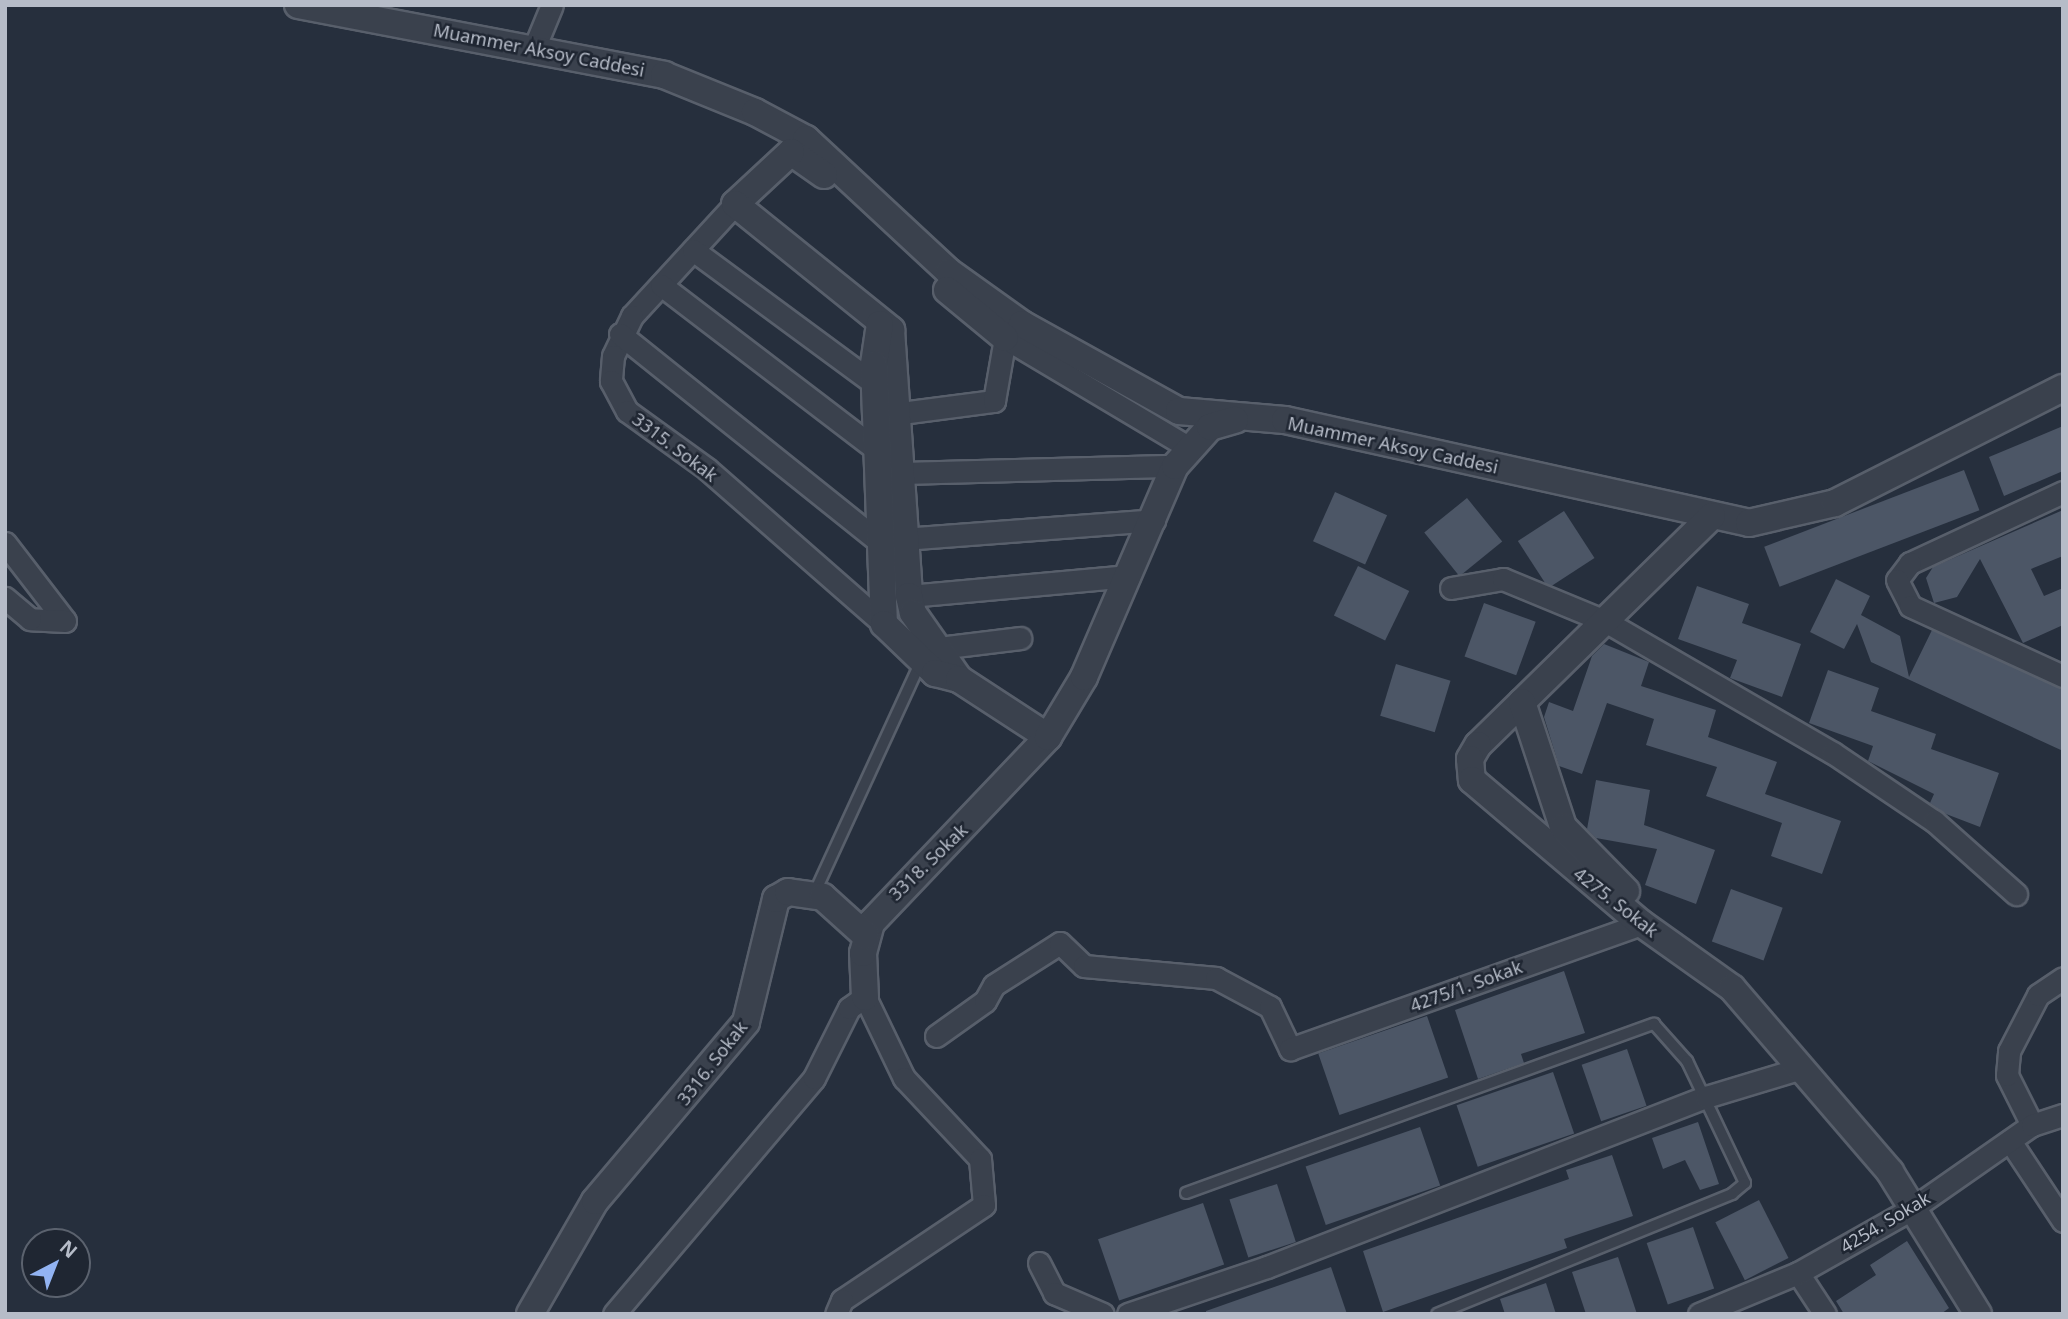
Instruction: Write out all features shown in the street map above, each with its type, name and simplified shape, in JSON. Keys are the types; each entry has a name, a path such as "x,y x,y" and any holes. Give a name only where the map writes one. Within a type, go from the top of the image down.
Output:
{"street":[{"name":"Muammer Aksoy Caddesi","path":"298,5 535,46 664,75 806,138 949,272 1022,324 1179,411 1235,420 1285,420 1749,523 1835,503 2063,388"},
{"path":"535,46 552,5"},
{"path":"1048,737 959,679 930,654 884,624 902,473 901,412 891,330 880,324 735,204 791,152 807,159 1005,338 1181,457"},
{"name":"3315. Sokak","path":"735,204 620,334 611,381 627,411 706,469 884,624"},
{"path":"692,250 875,384"},
{"path":"661,285 877,450"},
{"path":"880,324 875,384 877,450 892,540 930,654"},
{"path":"620,334 892,540 1154,520"},
{"path":"901,412 994,401 1005,338"},
{"path":"902,473 1181,457 1210,428 1235,420"},
{"name":"3318. Sokak","path":"866,936 900,888 1048,737 1084,677 1181,457"},
{"path":"2063,492 1910,563 1898,580 1910,606 2063,676"},
{"name":"4275. Sokak","path":"1712,516 1478,745 1470,759 1472,780 1642,924 1732,988 1890,1172 1910,1210 1978,1314"},
{"path":"5,543 65,621 30,619 5,598"},
{"path":"909,596 1129,576"},
{"path":"1451,588 1503,579 1605,621 1833,753 1934,821 2016,894"},
{"path":"930,654 1020,638"},
{"path":"1522,702 1563,827 1732,988"},
{"name":"3316. Sokak","path":"530,1314 595,1200 746,1022 758,991 771,906 788,892 814,894"},
{"path":"814,894 866,936 865,997 904,1078 980,1159 984,1205 842,1300 836,1314"},
{"name":"4275/1. Sokak","path":"936,1037 985,1001 994,985 1060,943 1084,965 1216,978 1270,1007 1290,1049 1642,924"},
{"path":"2032,1125 2007,1075 2009,1051 2038,995 2063,978"},
{"path":"614,1314 814,1079 849,1008 865,997"},
{"path":"1128,1314 1267,1267 1706,1097 1802,1068"},
{"name":"4254. Sokak","path":"1699,1314 1798,1272 1910,1210 2032,1125 2063,1115"},
{"path":"2010,1140 2063,1220"},
{"path":"1040,1263 1054,1293 1103,1314"},
{"path":"1798,1272 1825,1314"}],"lane":[{"path":"814,894 930,654"},
{"path":"1185,1193 1654,1024 1687,1061 1744,1174 1745,1183 1732,1194 1437,1314"}],"building":[{"path":"2063,426 2063,471 2004,496 1989,457"},
{"path":"1964,470 1979,510 1780,587 1764,547"},
{"path":"1335,492 1387,515 1365,565 1313,541"},
{"path":"1467,498 1502,542 1459,576 1424,533"},
{"path":"2063,510 2063,556 2031,569 2044,596 2063,588 2063,625 2023,643 1980,559 1957,597 1934,603 1926,578 1933,567"},
{"path":"1564,511 1594,558 1548,588 1518,541"},
{"path":"1358,566 1409,591 1385,640 1334,615"},
{"path":"1836,579 1870,596 1861,615 1900,636 1909,677 1932,630 2063,689 2063,751 1871,662 1857,624 1844,649 1810,632"},
{"path":"1697,586 1749,604 1742,623 1801,644 1782,697 1730,678 1737,660 1678,639"},
{"path":"1484,603 1536,622 1516,675 1465,657"},
{"path":"1604,644 1649,662 1641,686 1716,710 1708,737 1777,762 1765,794 1841,821 1822,874 1771,856 1782,823 1706,796 1717,767 1646,745 1654,719 1607,703 1582,774 1559,766 1544,717 1549,702 1573,711 1592,656"},
{"path":"1396,664 1451,681 1435,732 1380,716"},
{"path":"1828,670 1879,688 1871,711 1936,734 1931,749 1999,773 1980,827 1946,814 1930,803 1934,794 1868,761 1873,746 1809,723"},
{"path":"1596,780 1650,790 1644,825 1715,850 1696,904 1645,885 1657,849 1596,838 1587,829"},
{"path":"1731,889 1783,908 1764,960 1712,942"},
{"path":"1564,971 1585,1033 1521,1054 1524,1063 1478,1079 1455,1010"},
{"path":"1427,1016 1448,1077 1339,1115 1318,1053"},
{"path":"1627,1049 1647,1106 1601,1121 1582,1065"},
{"path":"1553,1072 1574,1133 1478,1167 1457,1105"},
{"path":"1698,1122 1719,1184 1700,1190 1685,1160 1663,1169 1652,1138"},
{"path":"1420,1127 1440,1186 1326,1225 1306,1166"},
{"path":"1612,1155 1633,1216 1564,1239 1567,1248 1383,1312 1363,1251 1569,1179 1566,1170"},
{"path":"1277,1184 1296,1242 1248,1257 1229,1199"},
{"path":"1759,1200 1789,1258 1745,1280 1715,1222"},
{"path":"1203,1203 1224,1264 1119,1301 1098,1239"},
{"path":"1693,1227 1714,1288 1668,1304 1647,1243"},
{"path":"1907,1241 1949,1308 1941,1314 1844,1314 1836,1301 1876,1275 1870,1265"},
{"path":"1618,1257 1637,1314 1586,1314 1572,1272"},
{"path":"1331,1267 1347,1314 1206,1314 1206,1311"},
{"path":"1546,1283 1556,1314 1505,1314 1500,1299"}]}
